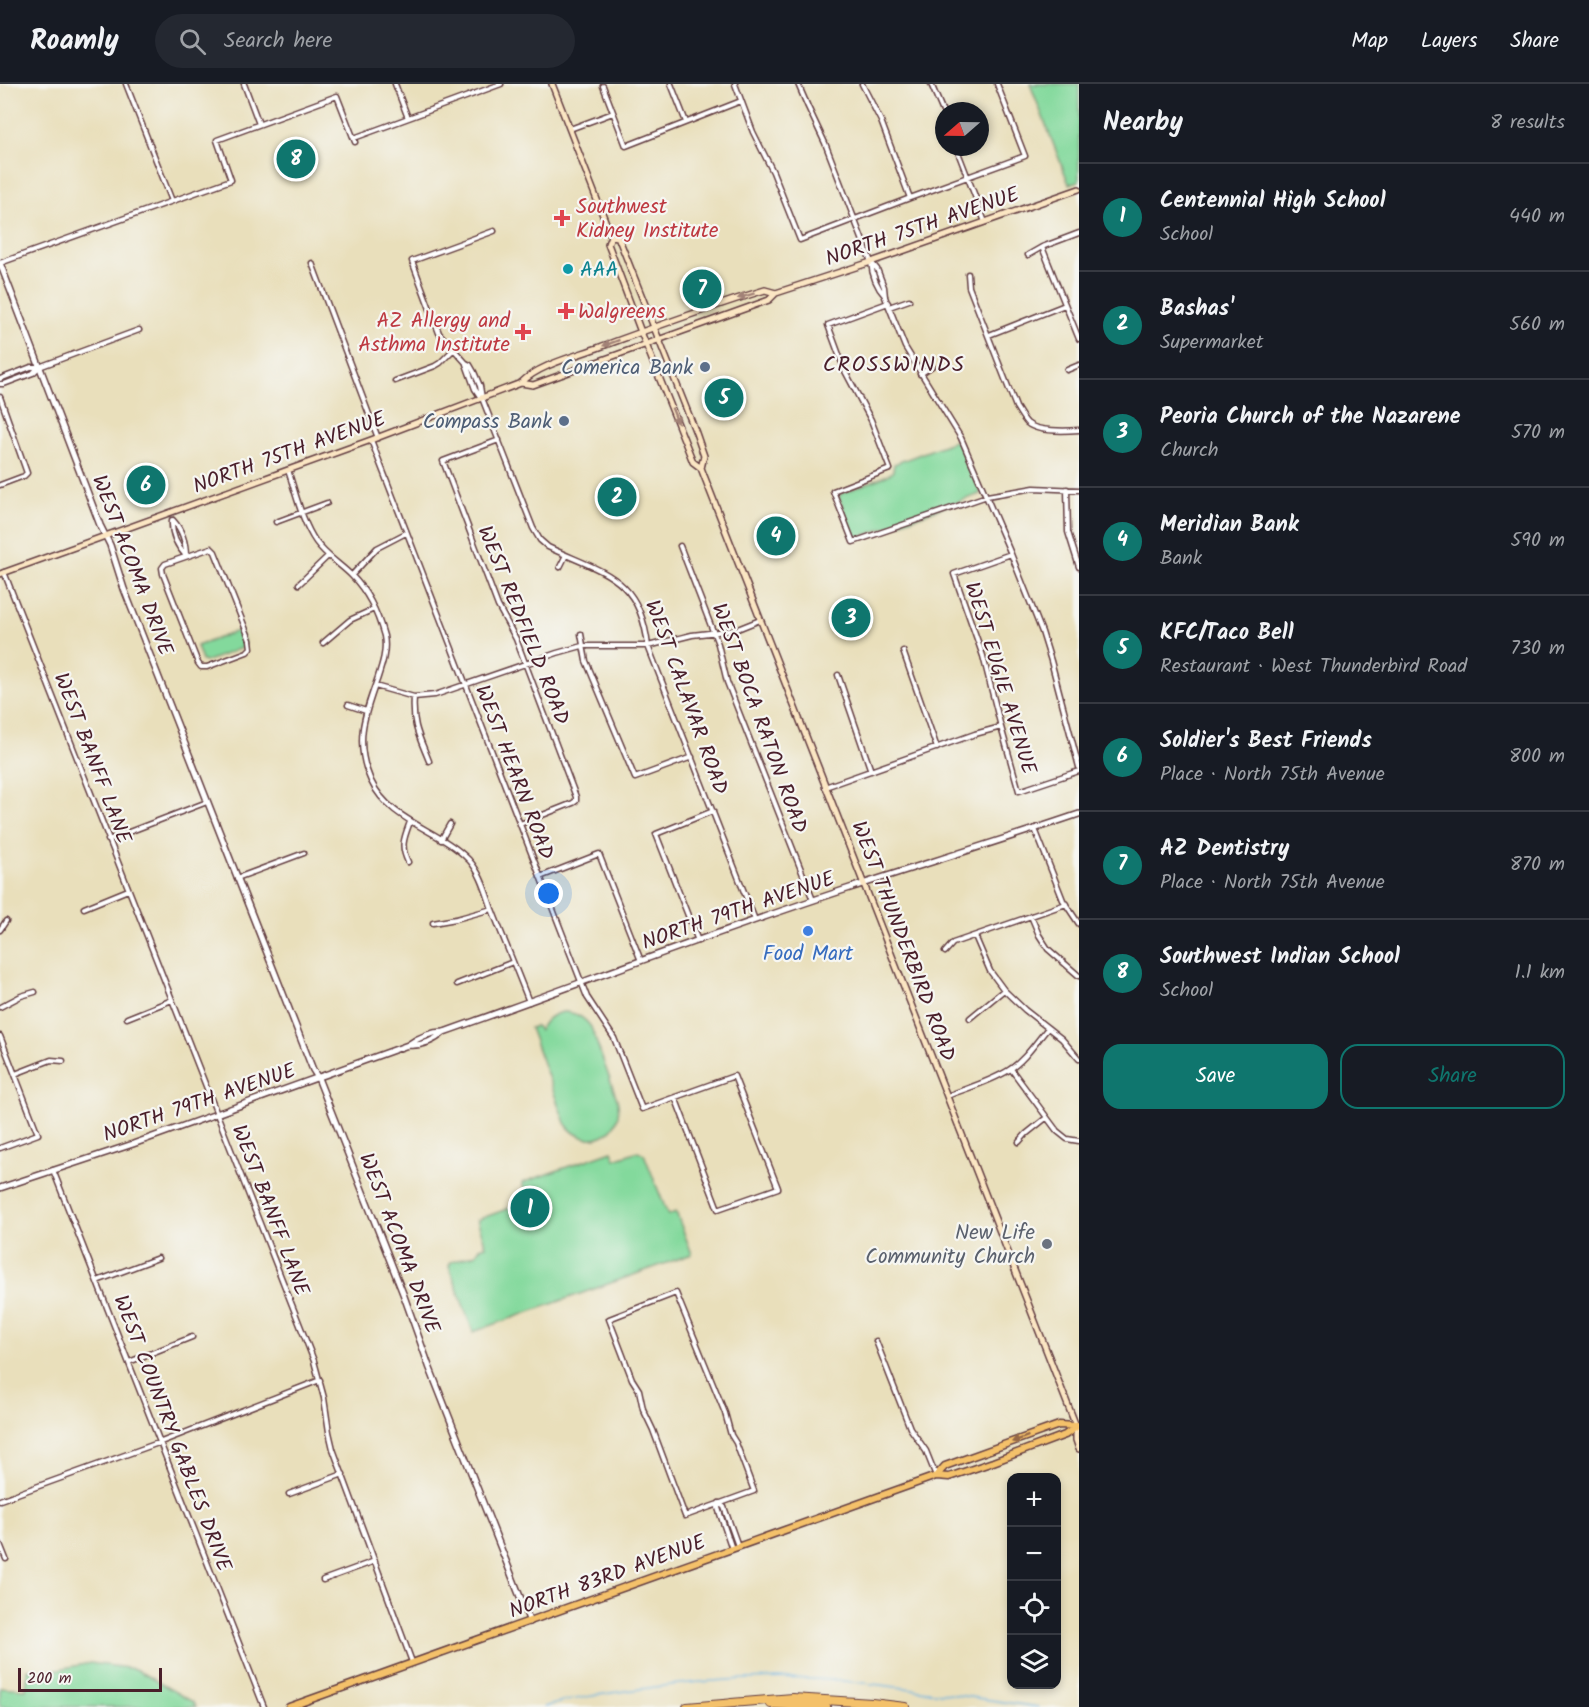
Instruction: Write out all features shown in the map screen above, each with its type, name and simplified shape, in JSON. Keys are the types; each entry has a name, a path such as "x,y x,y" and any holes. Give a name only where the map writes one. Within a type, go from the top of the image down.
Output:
{"highway":[{"path":"687,1707 794,1698 905,1707"},
{"path":"730,1703 826,1707"}],"main road":[{"name":"WEST THUNDERBIRD ROAD","path":"552,84 611,236 608,244 641,332 693,462 701,468 1078,1427 1076,1440 1079,1449"},
{"name":"NORTH 75TH AVENUE","path":"521,383 533,385 769,300 776,293 1079,189"},
{"name":"WEST THUNDERBIRD ROAD","path":"611,236 619,239 704,456 701,468"},
{"name":"NORTH 75TH AVENUE","path":"2,573 378,438 521,383 528,375 560,361 653,327 765,290 776,293"},
{"name":"NORTH 83RD AVENUE","path":"936,1476 945,1466 1059,1425 1078,1427"},
{"name":"NORTH 83RD AVENUE","path":"289,1707 936,1476 949,1477 993,1462 1065,1435 1078,1427"}],"street":[{"path":"126,84 172,201"},
{"path":"243,84 259,124"},
{"path":"395,84 408,118"},
{"path":"0,263 231,180 217,140 259,124 338,96 354,140 501,84"},
{"path":"671,84 686,122"},
{"path":"735,84 753,132 773,172 800,240 1025,156 997,84"},
{"path":"798,84 825,142 871,262 878,269 885,297 905,347 961,438 1011,554 1048,652 1079,769"},
{"path":"862,84 881,121 910,198"},
{"path":"931,84 939,102"},
{"path":"603,86 626,146 741,101"},
{"path":"570,129 613,113"},
{"path":"960,156 985,222"},
{"name":"WEST CALAVAR ROAD","path":"494,231 412,261 436,328 474,372 535,534 543,544 608,575 628,591 641,611 646,626 648,646 755,921"},
{"path":"1028,255 1042,247 1079,233"},
{"path":"1042,247 1079,339"},
{"name":"WEST ACOMA DRIVE","path":"0,263 207,802 405,1296 432,1373 530,1622"},
{"path":"312,263 378,438"},
{"path":"968,274 969,286 1016,407 1028,424 1046,429 1079,430"},
{"path":"909,300 828,325 845,371 871,420 890,469 833,491 853,542 987,496 1022,489 1079,490"},
{"path":"989,335 1065,305"},
{"path":"0,382 20,371 139,330"},
{"path":"395,381 435,366 454,349"},
{"path":"1067,370 1079,365"},
{"path":"0,382 33,373 39,366"},
{"path":"920,374 932,366"},
{"path":"20,371 22,377"},
{"path":"0,397 27,473 0,485"},
{"name":"WEST HEARN ROAD","path":"371,440 587,997 614,1038 642,1109 675,1097"},
{"name":"WEST REDFIELD ROAD","path":"499,440 443,461 498,606 516,639 576,797 576,801 520,824"},
{"path":"288,471 308,530 328,556 365,590 384,639 384,659 366,711 361,746 371,779 382,799 410,822 469,860 477,871 529,1002"},
{"path":"1067,489 1068,532 1079,567"},
{"path":"276,522 327,503"},
{"path":"172,520 178,526 186,546 186,556 179,548 172,529 172,520"},
{"path":"351,575 377,548 406,533"},
{"name":"WEST BOCA RATON ROAD","path":"680,546 722,656 727,682 813,900"},
{"path":"211,548 215,552 250,640 251,648 247,652 207,667 201,667 193,652 162,568 165,564 186,556 211,548"},
{"name":"WEST EUGIE AVENUE","path":"1011,554 954,574 983,656 1019,791 1079,769"},
{"path":"560,567 566,555"},
{"path":"299,584 328,556"},
{"name":"WEST BANFF LANE","path":"2,573 320,1380 329,1432 412,1663"},
{"path":"323,643 350,620 374,609"},
{"path":"375,686 414,697 435,695 582,646 648,646 693,635 735,630 760,620"},
{"path":"581,634 586,661 635,778 692,757"},
{"path":"903,651 938,748"},
{"path":"838,675 871,771"},
{"path":"414,697 412,715 429,761"},
{"path":"348,705 366,711"},
{"path":"825,787 1001,727"},
{"path":"108,840 207,802"},
{"path":"698,941 656,834 713,811"},
{"name":"NORTH 79TH AVENUE","path":"0,1188 134,1144 408,1045 417,1046 436,1039 444,1032 813,900 1079,814"},
{"path":"408,862 404,853 403,839 410,822"},
{"path":"441,840 450,824"},
{"path":"1035,829 1066,904 1079,924"},
{"path":"237,878 304,853"},
{"path":"540,877 599,854 641,961"},
{"path":"84,908 128,890"},
{"path":"945,952 953,943 1066,904"},
{"path":"433,923 492,909"},
{"path":"1031,916 1048,949 1079,976"},
{"path":"0,930 6,921"},
{"path":"975,936 990,971 1004,990 1062,1039 1079,1059"},
{"path":"457,984 513,962"},
{"path":"969,1018 1004,990"},
{"path":"0,1007 21,996 35,992"},
{"path":"127,1018 172,1000"},
{"path":"947,1096 1011,1069 1027,1054 1048,1028"},
{"path":"0,1036 38,1134 0,1148"},
{"path":"15,1074 51,1060 63,1061"},
{"path":"1011,1069 1056,1131 1067,1139 1079,1141"},
{"path":"734,1076 778,1188 718,1209 675,1097 734,1076"},
{"path":"1020,1142 1026,1134 1046,1118"},
{"name":"WEST COUNTRY GABLES DRIVE","path":"53,1169 264,1707"},
{"path":"97,1281 158,1258"},
{"path":"676,1293 754,1491 719,1503 685,1516 643,1409 639,1390 632,1379 609,1319 676,1293"},
{"path":"129,1362 192,1337"},
{"path":"876,1341 910,1428 926,1452 936,1476"},
{"path":"0,1500 160,1443 320,1380"},
{"path":"289,1494 343,1474"},
{"path":"719,1503 724,1507 728,1518 735,1548"},
{"path":"719,1503 717,1509 735,1548"},
{"path":"722,1520 728,1518"},
{"path":"0,1544 6,1559"},
{"path":"323,1580 375,1561"}],"green space":[{"path":"1030,84 1079,84 1079,181 1069,184"},
{"path":"957,440 980,489 980,494 860,537 854,535 839,498 840,494 888,475 893,471 894,464"},
{"path":"240,630 245,643 244,647 205,662 202,661 197,646"},
{"path":"563,1012 579,1016 591,1027 617,1099 616,1122 602,1136 583,1137 573,1132 565,1123 530,1028 536,1026 539,1031 548,1018"},
{"path":"612,1151 615,1159 638,1151 644,1154 668,1215 676,1212 692,1254 473,1332 449,1266 451,1262 476,1254 480,1248 486,1246 477,1220 526,1202 536,1227 522,1183"},
{"path":"90,1663 135,1669 193,1702 196,1707 0,1707 0,1687 26,1689 28,1669 44,1672"}],"waterway":[{"path":"544,1707 566,1701 659,1686 791,1678 868,1683 1038,1707"}],"place":[{"name":"Southwest Indian School","path":"296,159"},
{"name":"Southwest Kidney Institute","path":"562,218"},
{"name":"AAA","path":"568,269"},
{"name":"AZ Dentistry","path":"702,289"},
{"name":"Walgreens","path":"566,311"},
{"name":"AZ Allergy and Asthma Institute","path":"523,332"},
{"name":"Comerica Bank","path":"705,367"},
{"name":"KFC/Taco Bell","path":"724,398"},
{"name":"Compass Bank","path":"564,421"},
{"name":"Soldier's Best Friends","path":"146,485"},
{"name":"Bashas'","path":"617,497"},
{"name":"Meridian Bank","path":"776,536"},
{"name":"Peoria Church of the Nazarene","path":"851,618"},
{"name":"Food Mart","path":"808,931"},
{"name":"Centennial High School","path":"530,1208"},
{"name":"New Life Community Church","path":"1047,1244"}],"district":[{"name":"CROSSWINDS","path":"894,363"}]}
